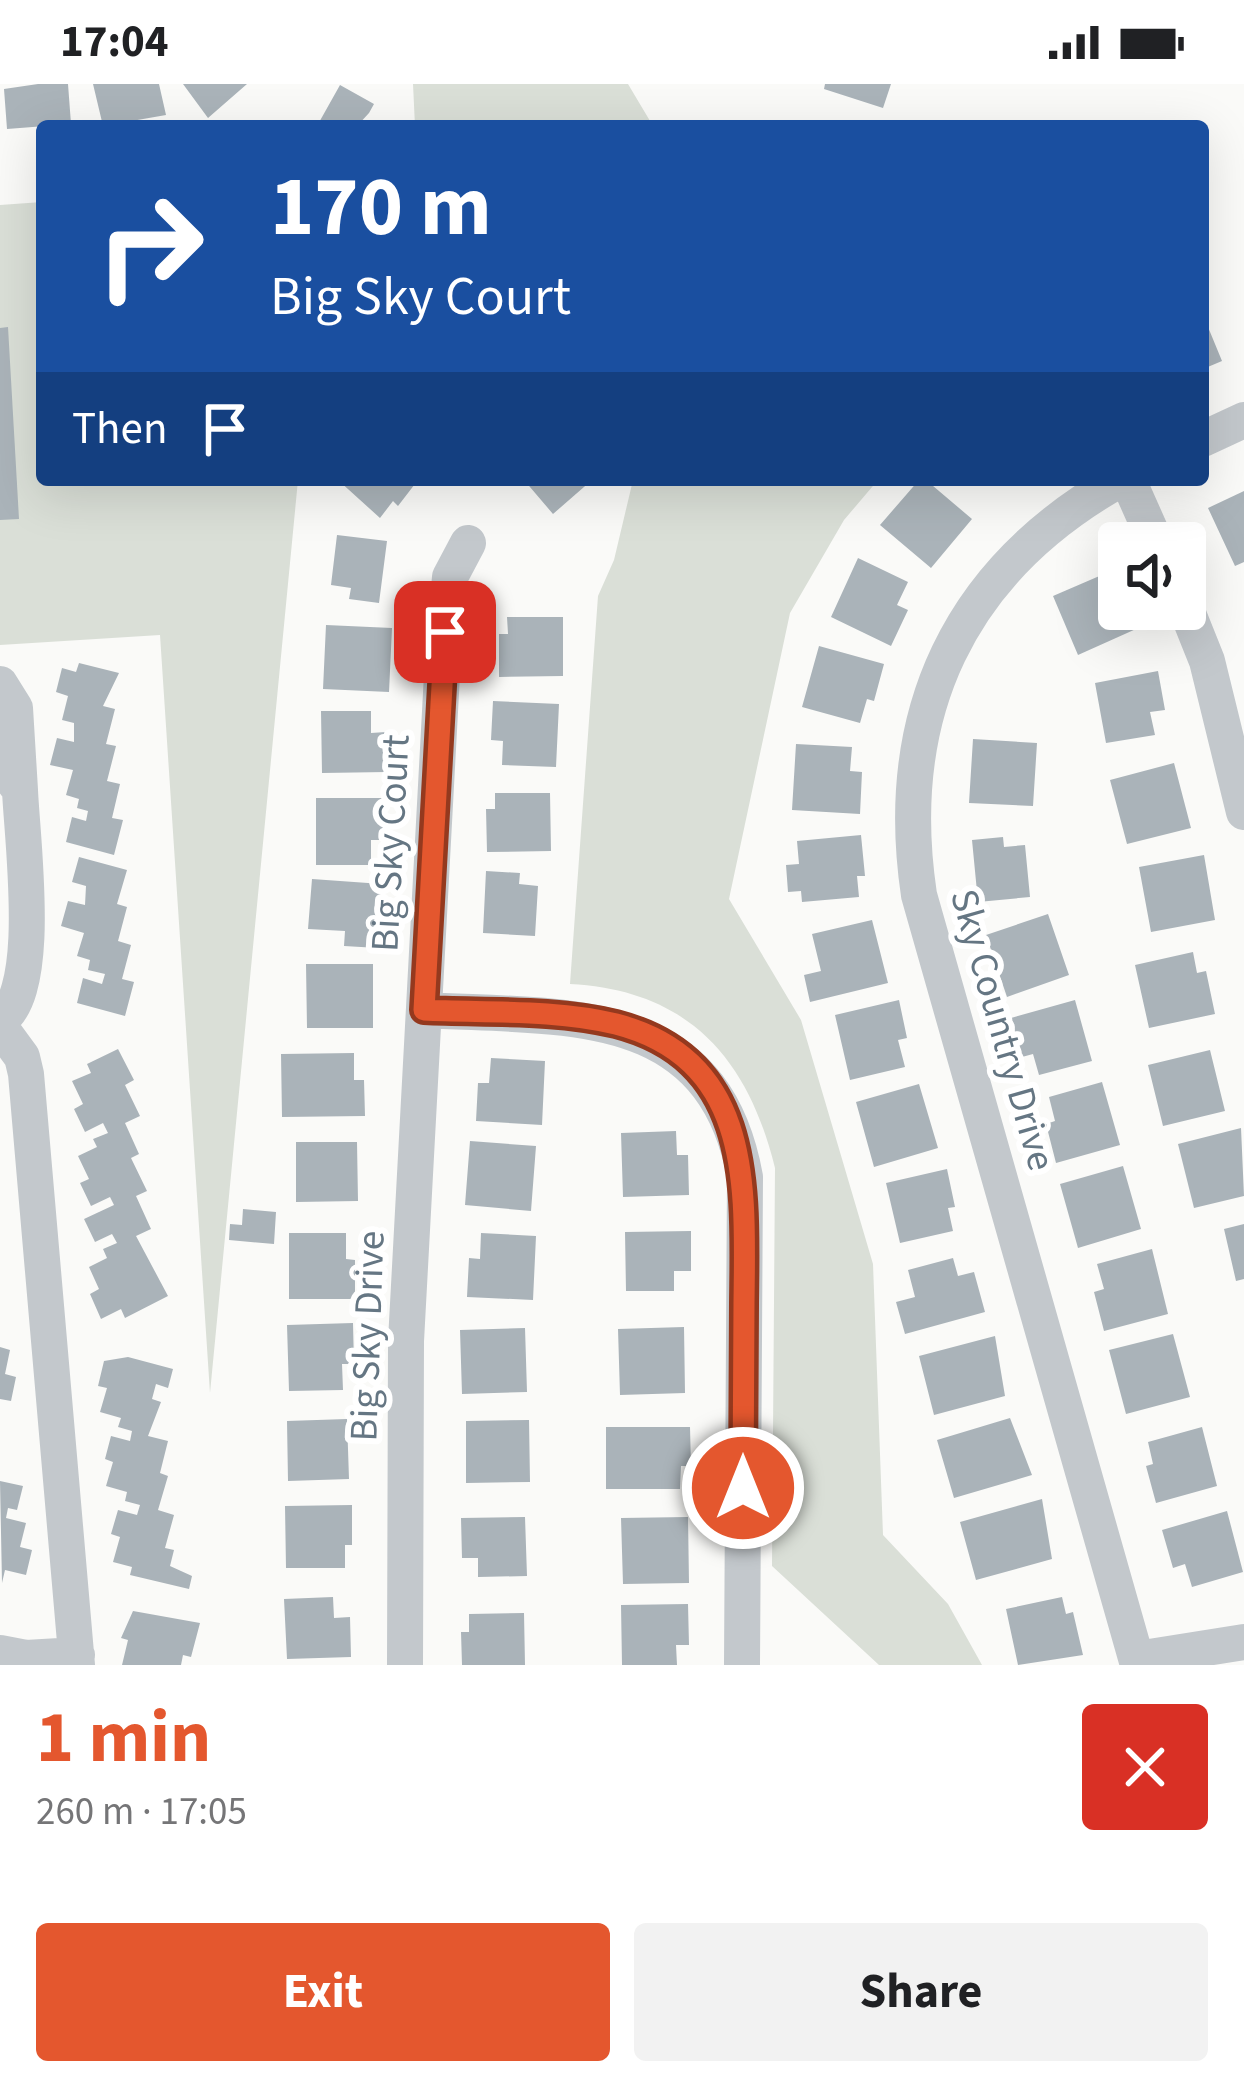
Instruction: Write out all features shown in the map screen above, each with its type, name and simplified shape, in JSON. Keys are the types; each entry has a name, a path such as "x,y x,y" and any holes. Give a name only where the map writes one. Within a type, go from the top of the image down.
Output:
{"street":[{"path":"1209,437 1244,420"},
{"name":"Sky Country Drive","path":"1114,486 1034,537 967,618 926,707 910,802 919,895 1138,1662"},
{"path":"1126,486 1145,522"},
{"name":"Big Sky Court","path":"424,1010 446,607 449,577 468,543"},
{"path":"1195,630 1207,661 1244,812"},
{"path":"0,684 15,708 10,777 25,974 10,1013 0,1024 22,1057 26,1074 77,1660 0,1653"},
{"path":"424,1010 620,1025 683,1059 726,1113 745,1177 742,1665"},
{"name":"Big Sky Drive","path":"405,1665 406,1341 424,1010"},
{"path":"1138,1662 1244,1642"}],"shaded area":[{"path":"413,84 628,84 649,120 415,120"},
{"path":"36,202 36,486 297,486 210,1393 160,635 0,645 0,205"},
{"path":"632,486 873,486 844,520 790,613 729,899 801,1020 873,1264 883,1535 948,1604 982,1665 879,1665 772,1566 775,1168 763,1129 729,1063 680,1016 612,989 570,984 598,596 614,560"}],"building":[{"path":"68,84 71,120 36,120 36,127 7,129 4,89"},
{"path":"93,84 159,84 166,115 102,120"},
{"path":"183,84 247,84 208,118"},
{"path":"825,84 891,84 883,108 824,89"},
{"path":"340,85 374,104 363,120 320,120"},
{"path":"8,327 19,519 0,520 0,328"},
{"path":"1209,329 1222,361 1209,366"},
{"path":"345,486 413,486 398,506 393,501 380,518"},
{"path":"529,486 585,486 553,514"},
{"path":"914,486 933,486 972,519 931,568 880,525"},
{"path":"1244,491 1244,562 1235,566 1208,508"},
{"path":"337,535 387,541 379,603 349,599 351,588 331,585"},
{"path":"858,558 908,582 897,605 908,610 891,646 831,617"},
{"path":"1098,577 1098,630 1134,630 1078,655 1053,596"},
{"path":"507,617 563,617 563,676 499,677 499,634 508,634"},
{"path":"326,625 392,628 389,692 323,689"},
{"path":"819,646 884,664 874,701 867,699 860,723 802,707"},
{"path":"79,663 119,673 103,706 115,709 106,744 116,746 107,781 120,784 112,818 123,820 114,855 66,842 72,817 86,821 88,811 77,808 79,799 66,795 73,770 50,765 57,738 74,742 74,723 62,720 68,696 56,692 62,668 76,672"},
{"path":"1158,671 1165,710 1150,712 1155,735 1106,743 1095,683"},
{"path":"493,701 559,704 556,767 502,765 503,741 491,740"},
{"path":"321,711 371,711 371,733 386,732 387,772 322,773"},
{"path":"973,739 1037,743 1033,806 969,803"},
{"path":"796,744 852,747 850,771 862,772 860,814 792,810"},
{"path":"1174,763 1191,828 1127,844 1110,780"},
{"path":"495,793 550,793 551,851 487,852 486,809 495,809"},
{"path":"316,798 383,798 383,840 371,840 371,865 316,865"},
{"path":"861,835 865,876 857,876 859,897 802,902 801,891 788,892 786,865 799,864 797,841"},
{"path":"1003,837 1004,847 1025,845 1030,897 978,902 972,840"},
{"path":"1204,855 1215,920 1151,932 1139,867"},
{"path":"79,857 127,870 117,904 127,907 118,941 131,945 122,979 134,982 125,1016 77,1003 83,978 102,984 105,974 88,970 90,960 77,956 84,933 61,926 68,901 85,905 86,886 72,882"},
{"path":"486,871 520,873 519,884 538,886 535,936 483,933"},
{"path":"312,879 382,884 378,948 344,946 345,931 308,929"},
{"path":"1048,914 1069,975 1007,997 986,935"},
{"path":"872,920 888,983 810,1002 804,975 821,971 812,934"},
{"path":"1193,952 1197,973 1206,971 1215,1014 1149,1028 1135,965"},
{"path":"306,964 373,964 373,1028 307,1028"},
{"path":"899,1000 907,1038 898,1040 905,1067 850,1080 835,1015"},
{"path":"1075,1000 1092,1061 1039,1075 1033,1054 1022,1057 1011,1018"},
{"path":"118,1049 134,1080 125,1085 140,1116 125,1123 139,1154 131,1158 147,1191 136,1196 151,1229 136,1236 168,1296 125,1318 121,1309 101,1319 90,1294 99,1289 89,1267 107,1258 103,1249 117,1243 112,1234 95,1242 84,1219 114,1205 110,1197 91,1206 80,1183 89,1179 78,1156 97,1147 93,1139 108,1133 103,1123 85,1132 74,1109 83,1104 72,1081 91,1073 87,1064"},
{"path":"1210,1050 1225,1111 1163,1126 1148,1065"},
{"path":"354,1053 354,1080 364,1080 365,1116 282,1117 281,1054"},
{"path":"491,1058 545,1061 542,1125 476,1121 478,1083 489,1083"},
{"path":"1102,1082 1120,1145 1056,1163 1046,1124 1055,1121 1049,1097"},
{"path":"919,1084 938,1148 874,1167 856,1102"},
{"path":"1241,1128 1244,1196 1194,1208 1178,1144"},
{"path":"676,1131 677,1155 688,1155 689,1195 623,1197 621,1133"},
{"path":"470,1141 536,1146 531,1211 465,1205"},
{"path":"296,1142 357,1142 358,1201 296,1202"},
{"path":"1123,1166 1141,1229 1078,1248 1060,1184"},
{"path":"947,1169 955,1207 948,1208 953,1231 900,1243 886,1183"},
{"path":"243,1209 276,1212 274,1244 229,1240 230,1224 242,1225"},
{"path":"1244,1224 1244,1279 1236,1281 1224,1229"},
{"path":"691,1231 691,1271 674,1271 674,1291 626,1291 625,1232"},
{"path":"289,1233 346,1233 346,1259 355,1260 355,1299 289,1299"},
{"path":"481,1233 536,1236 533,1300 467,1297 469,1258 480,1259"},
{"path":"1152,1249 1168,1314 1104,1331 1094,1292 1104,1289 1097,1264"},
{"path":"953,1258 958,1276 974,1272 985,1312 905,1334 896,1302 915,1297 908,1270"},
{"path":"353,1323 354,1364 342,1364 343,1390 289,1391 287,1325"},
{"path":"684,1327 685,1393 620,1395 618,1329"},
{"path":"525,1328 527,1392 462,1394 460,1330"},
{"path":"1173,1334 1190,1397 1126,1414 1109,1350"},
{"path":"995,1336 1005,1396 934,1415 919,1356"},
{"path":"0,1347 10,1350 5,1374 16,1377 11,1401 0,1399"},
{"path":"128,1357 173,1369 168,1388 156,1384 152,1399 161,1402 148,1436 168,1441 160,1473 168,1476 158,1510 174,1515 165,1548 174,1550 170,1566 192,1576 189,1589 130,1575 132,1567 113,1562 120,1537 111,1534 118,1510 137,1515 140,1505 125,1501 127,1492 106,1486 113,1462 105,1459 111,1436 130,1441 132,1431 118,1427 121,1418 100,1412 107,1388 98,1386 104,1361"},
{"path":"1010,1418 1032,1475 954,1498 937,1440"},
{"path":"347,1419 349,1479 288,1481 287,1421"},
{"path":"529,1420 530,1482 466,1483 466,1421"},
{"path":"606,1427 690,1427 691,1466 681,1466 680,1489 606,1489"},
{"path":"1202,1427 1217,1486 1156,1503 1146,1466 1153,1464 1148,1442"},
{"path":"0,1481 23,1486 17,1510 8,1508 6,1518 26,1523 20,1547 32,1550 26,1575 5,1570 2,1583"},
{"path":"1042,1499 1052,1559 976,1580 960,1522"},
{"path":"352,1505 352,1545 345,1545 345,1568 286,1568 285,1506"},
{"path":"1227,1511 1243,1572 1192,1587 1185,1564 1173,1568 1162,1530"},
{"path":"525,1517 527,1576 478,1577 478,1558 462,1558 461,1518"},
{"path":"688,1517 689,1583 623,1584 621,1518"},
{"path":"333,1597 334,1618 350,1617 351,1657 287,1659 284,1599"},
{"path":"1062,1597 1066,1614 1073,1612 1083,1655 1018,1665 1006,1609"},
{"path":"688,1604 689,1645 676,1645 677,1665 622,1665 621,1605"},
{"path":"133,1611 200,1623 191,1657 183,1655 181,1665 122,1665 128,1640 121,1638"},
{"path":"524,1613 525,1665 462,1665 461,1632 469,1632 469,1614"}],"route":[{"path":"445,632 424,1010 587,1018 620,1025 654,1039 709,1085 739,1145 745,1177 743,1488"}]}
